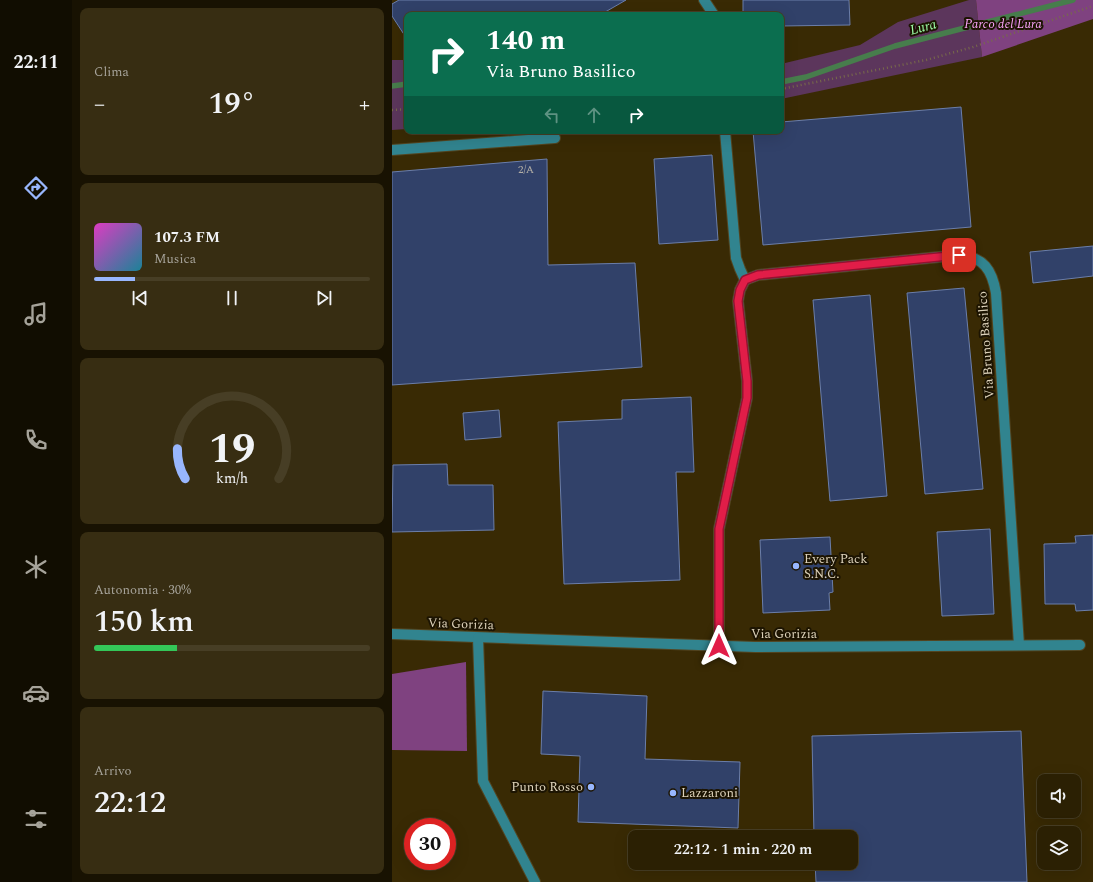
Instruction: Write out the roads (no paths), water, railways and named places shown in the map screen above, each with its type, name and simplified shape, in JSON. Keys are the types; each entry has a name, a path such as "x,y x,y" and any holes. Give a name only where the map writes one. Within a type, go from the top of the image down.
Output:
{"street":[{"path":"704,0 712,12"},
{"path":"719,646 719,529 747,398 747,381 738,301 740,290 745,280 736,258 725,134"},
{"path":"392,150 554,138"},
{"name":"Via Bruno Basilico","path":"745,280 758,275 959,255 972,257 985,265 992,277 996,293 1019,645"},
{"name":"Via Gorizia","path":"392,634 719,646 1080,645"},
{"path":"478,638 483,781 535,882"}],"waterway":[{"name":"Lura","path":"784,81 806,77 895,46 1073,0"},
{"name":"Lura","path":"392,86 404,84"}],"place":[{"name":"Every Pack S.N.C.","path":"796,566"},
{"name":"Punto Rosso","path":"591,787"},
{"name":"Lazzaroni","path":"673,793"}],"park label":[{"name":"Parco del Lura","path":"1003,24"}]}
